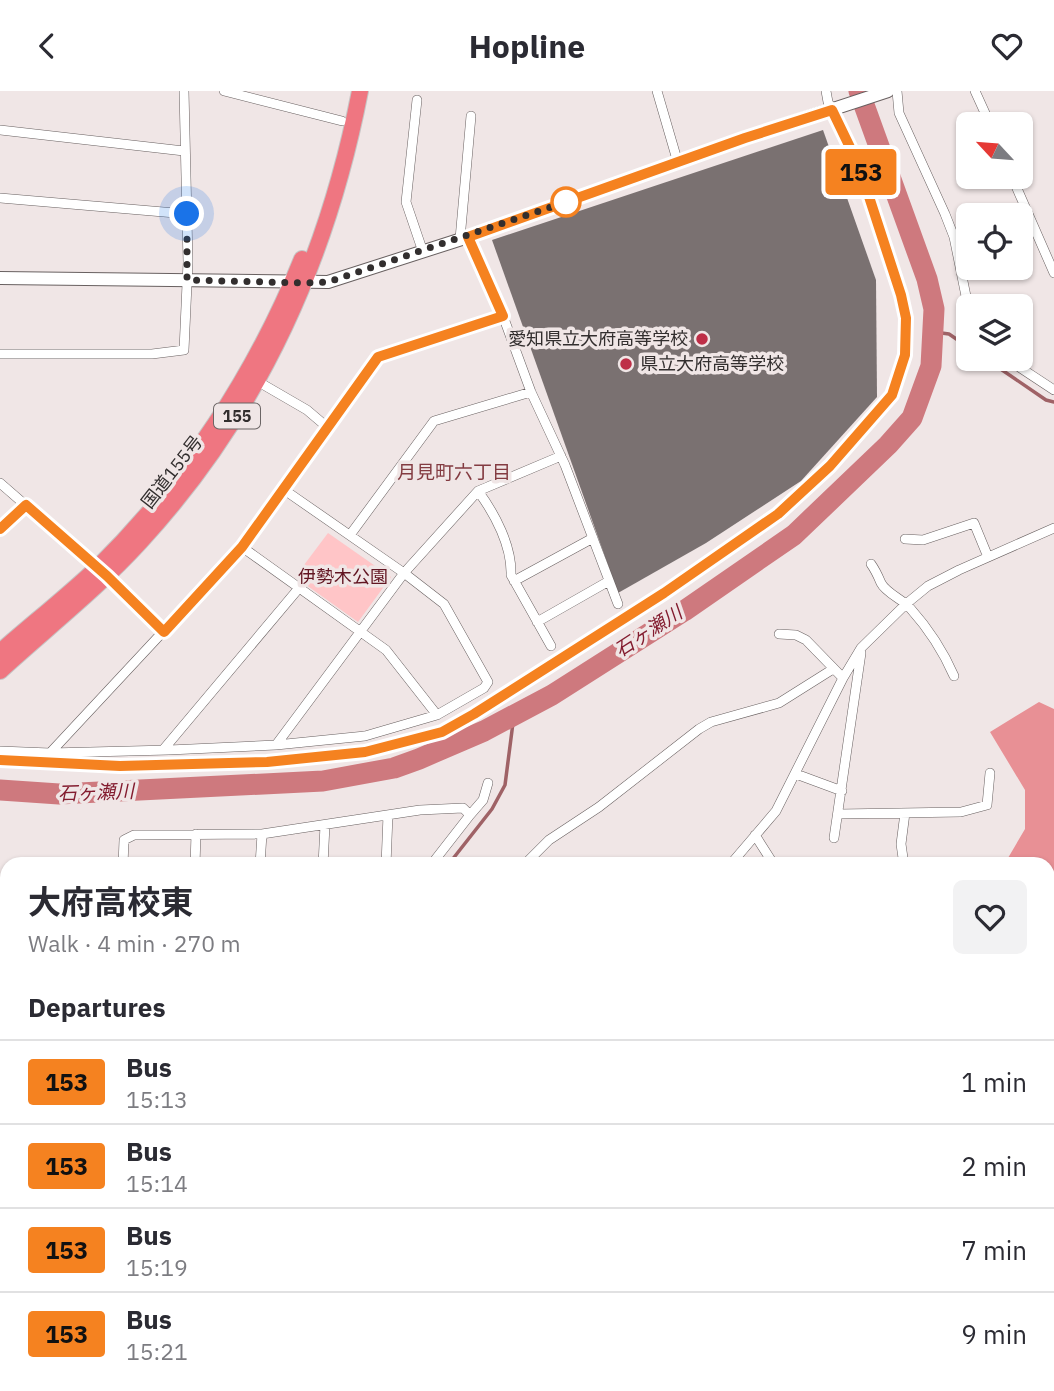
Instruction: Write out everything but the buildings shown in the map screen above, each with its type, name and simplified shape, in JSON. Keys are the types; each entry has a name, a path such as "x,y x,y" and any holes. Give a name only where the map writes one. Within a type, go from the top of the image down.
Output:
{"highway":[{"name":"国道155号","path":"0,671 173,506 220,441 257,381 290,318 349,91"},
{"name":"国道155号","path":"0,652 102,571 179,476 226,409 298,282 330,210 360,91"}],"street":[{"path":"0,354 152,353 184,350 187,214 184,91"},
{"path":"224,91 342,121"},
{"path":"657,91 678,163"},
{"path":"0,760 120,766 267,762 365,752 442,732 653,600 778,514 830,466 884,406 896,386 905,355 906,318 901,295 859,166 826,91"},
{"path":"0,278 328,282 464,238 745,138 888,91"},
{"path":"897,91 899,113 954,237 966,294"},
{"path":"975,91 985,112"},
{"path":"417,100 406,202 422,252"},
{"path":"471,116 464,238 503,316 531,392 561,456 618,604"},
{"path":"0,129 184,151"},
{"path":"1017,189 1054,273"},
{"path":"0,198 187,214"},
{"path":"50,753 242,547 378,357 503,316"},
{"path":"1025,371 1054,390"},
{"path":"257,381 307,410 327,427"},
{"path":"350,535 434,421 531,392"},
{"path":"276,745 404,573 478,491 561,456"},
{"path":"0,483 102,571 164,632"},
{"path":"0,751 50,753 163,750 276,745 365,736 437,715 484,688 488,681 444,604 283,489"},
{"path":"478,491 498,525 511,562 511,575 551,646"},
{"path":"0,529 26,505"},
{"path":"905,539 923,540 974,523 988,557"},
{"path":"737,857 776,811 843,678 862,647 928,586 1054,528"},
{"path":"514,581 593,538"},
{"path":"242,547 386,650 437,715"},
{"path":"871,564 880,576 881,584 906,604 949,665 954,677"},
{"path":"537,622 609,580"},
{"path":"163,750 299,588"},
{"path":"779,634 796,635 806,640 843,678"},
{"path":"834,838 862,647"},
{"path":"532,857 549,840 599,807 699,729 711,722 779,703 833,669"},
{"path":"839,814 961,811 987,805 990,773"},
{"path":"796,774 842,791"},
{"path":"437,857 483,800 488,783"},
{"path":"123,857 124,840 134,835 261,834 450,807 463,808 470,815"},
{"path":"903,857 901,844 905,813"},
{"path":"386,857 388,814"},
{"path":"323,857 325,825"},
{"path":"195,857 196,834"},
{"path":"260,857 261,834"},
{"path":"755,835 769,857"}],"green space":[{"name":"伊勢木公園","path":"328,533 391,577 358,622 295,577"}],"shaded area":[{"path":"1039,702 1054,709 1054,857 1009,857 1025,829 1025,790 990,732"}],"waterway":[{"name":"石ヶ瀬川","path":"0,790 59,794 323,781 394,768 484,731 552,695 684,611 794,535 888,445 912,418 931,366 934,309 927,279 859,91"},
{"path":"934,332 949,334 956,339"},
{"path":"1004,371 1046,400 1054,402"},
{"path":"454,857 492,809 505,785 514,715"}],"bus line":[{"name":"153","path":"0,529 26,505 107,576 164,632 242,547 378,357 503,316 468,237 745,138 832,110 844,131 859,166 901,295 906,318 905,355 892,395 830,466 778,514 641,608 442,732 365,752 267,762 120,766 0,760"}],"place":[{"name":"愛知県立大府高等学校","path":"702,339"},
{"name":"県立大府高等学校","path":"626,364"}],"district":[{"name":"月見町六丁目","path":"454,472"}],"route":[{"path":"187,214 187,280 304,283 328,282 566,202"}]}
